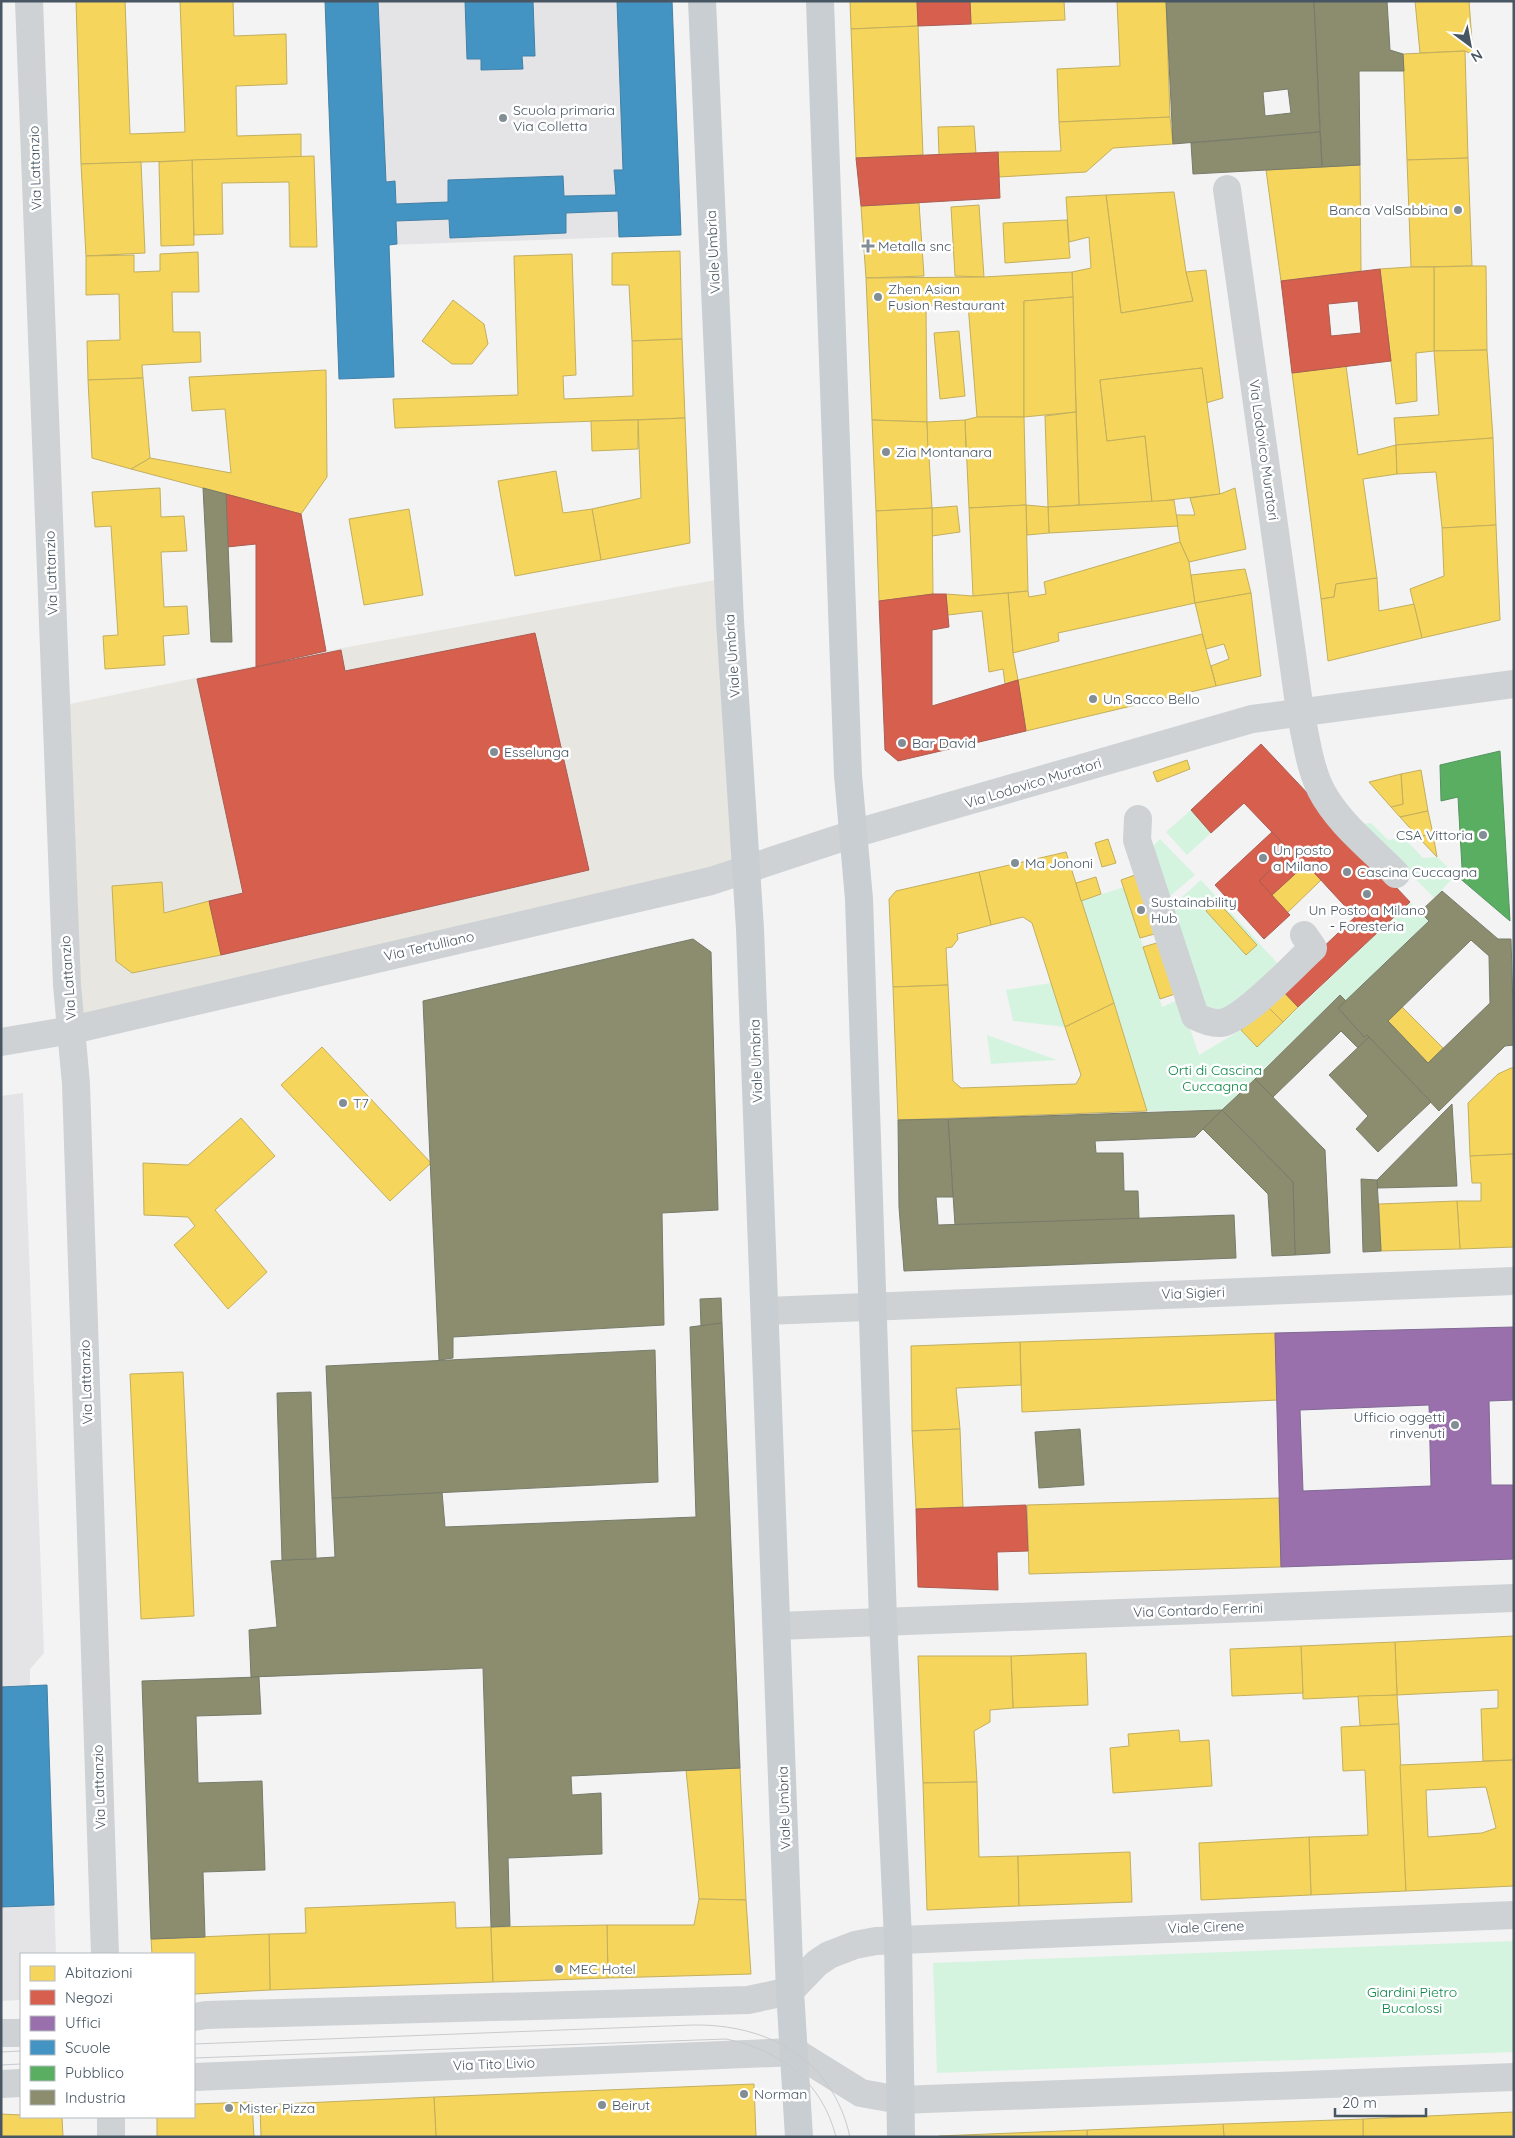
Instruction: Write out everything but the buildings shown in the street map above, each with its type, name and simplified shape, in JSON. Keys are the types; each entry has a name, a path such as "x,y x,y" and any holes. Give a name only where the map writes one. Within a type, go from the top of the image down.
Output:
{"main road":[{"name":"Viale Umbria","path":"702,1 730,621 747,870 766,1311 790,1991 799,2137"},
{"path":"820,1 848,775 859,899 882,1620 898,1938 901,2137"}],"street":[{"name":"Via Lattanzio","path":"29,1 67,965 77,1094 105,1953"},
{"name":"Via Lodovico Muratori","path":"1227,189 1300,711"},
{"name":"Via Lodovico Muratori","path":"853,834 892,825 1224,726 1300,711 1514,684"},
{"path":"1300,711 1314,769 1326,798 1339,815 1396,874"},
{"path":"1138,819 1137,840 1199,1029 1212,1023 1220,1023 1239,1016 1313,948 1304,935"},
{"name":"Via Tertulliano","path":"1,1042 72,1030 691,886 747,870 853,834"},
{"name":"Via Sigieri","path":"871,1306 1514,1281"},
{"path":"766,1311 871,1306"},
{"name":"Via Contardo Ferrini","path":"882,1620 1514,1598"},
{"path":"777,1626 882,1620"},
{"name":"Viale Cirene","path":"898,1938 1514,1915"},
{"path":"195,2017 748,2000 790,1991 817,1962 829,1955 855,1945 898,1938"},
{"path":"1,2033 20,2033"},
{"path":"795,2052 861,2093 900,2100 1514,2076"},
{"name":"Via Tito Livio","path":"195,2077 795,2052"},
{"path":"1,2084 20,2083"},
{"path":"111,2118 112,2137"}],"shaded area":[{"name":"Scuola primaria Via Colletta","path":"325,1 673,1 681,235 389,245 339,379"},
{"path":"721,579 742,867 82,1020 65,705 326,651"},
{"path":"23,1093 44,1653 30,1669 30,1686 47,1685 56,1953 20,1953 20,2000 1,2001 1,1096"}],"green space":[{"path":"1191,810 1211,833 1187,855 1166,832"},
{"path":"1371,823 1388,840 1403,837 1423,858 1437,857 1456,875 1434,898 1363,824"},
{"path":"1160,839 1195,875 1163,902 1147,852"},
{"path":"1201,880 1281,967 1234,1009 1206,1011 1167,910"},
{"name":"Orti di Cascina Cuccagna","path":"1124,887 1162,1007 1180,999 1199,1055 1241,1030 1258,1046 1410,902 1429,921 1346,1001 1340,995 1222,1110 1147,1111 1081,901"},
{"path":"1051,983 1065,1027 1013,1021 1006,990"},
{"path":"987,1035 1057,1060 991,1064"},
{"name":"Giardini Pietro Bucalossi","path":"1514,1941 1514,2052 937,2073 933,1963"}],"tram line":[{"path":"195,2044 693,2025 721,2026 747,2031 771,2039 793,2051 813,2067 829,2086 841,2110 850,2137"},
{"path":"195,2058 726,2039 764,2051 796,2071 809,2084 820,2100 829,2117 836,2137"},
{"path":"1,2052 20,2051"},
{"path":"1,2065 20,2064"}],"place":[{"name":"Scuola primaria Via Colletta","path":"503,118"},
{"name":"Banca ValSabbina","path":"1458,210"},
{"name":"Metalla snc","path":"868,246"},
{"name":"Zhen Asian Fusion Restaurant","path":"878,297"},
{"name":"Zia Montanara","path":"886,452"},
{"name":"Un Sacco Bello","path":"1093,699"},
{"name":"Bar David","path":"902,743"},
{"name":"Esselunga","path":"494,752"},
{"name":"CSA Vittoria","path":"1483,835"},
{"name":"Un posto a Milano","path":"1263,858"},
{"name":"Ma Jononi","path":"1015,863"},
{"name":"Cascina Cuccagna","path":"1347,872"},
{"name":"Un Posto a Milano - Foresteria","path":"1367,894"},
{"name":"Sustainability Hub","path":"1141,910"},
{"name":"T7","path":"343,1103"},
{"name":"Ufficio oggetti rinvenuti","path":"1455,1425"},
{"name":"MEC Hotel","path":"559,1969"},
{"name":"Norman","path":"744,2094"},
{"name":"Beirut","path":"602,2105"},
{"name":"Mister Pizza","path":"229,2108"}]}
